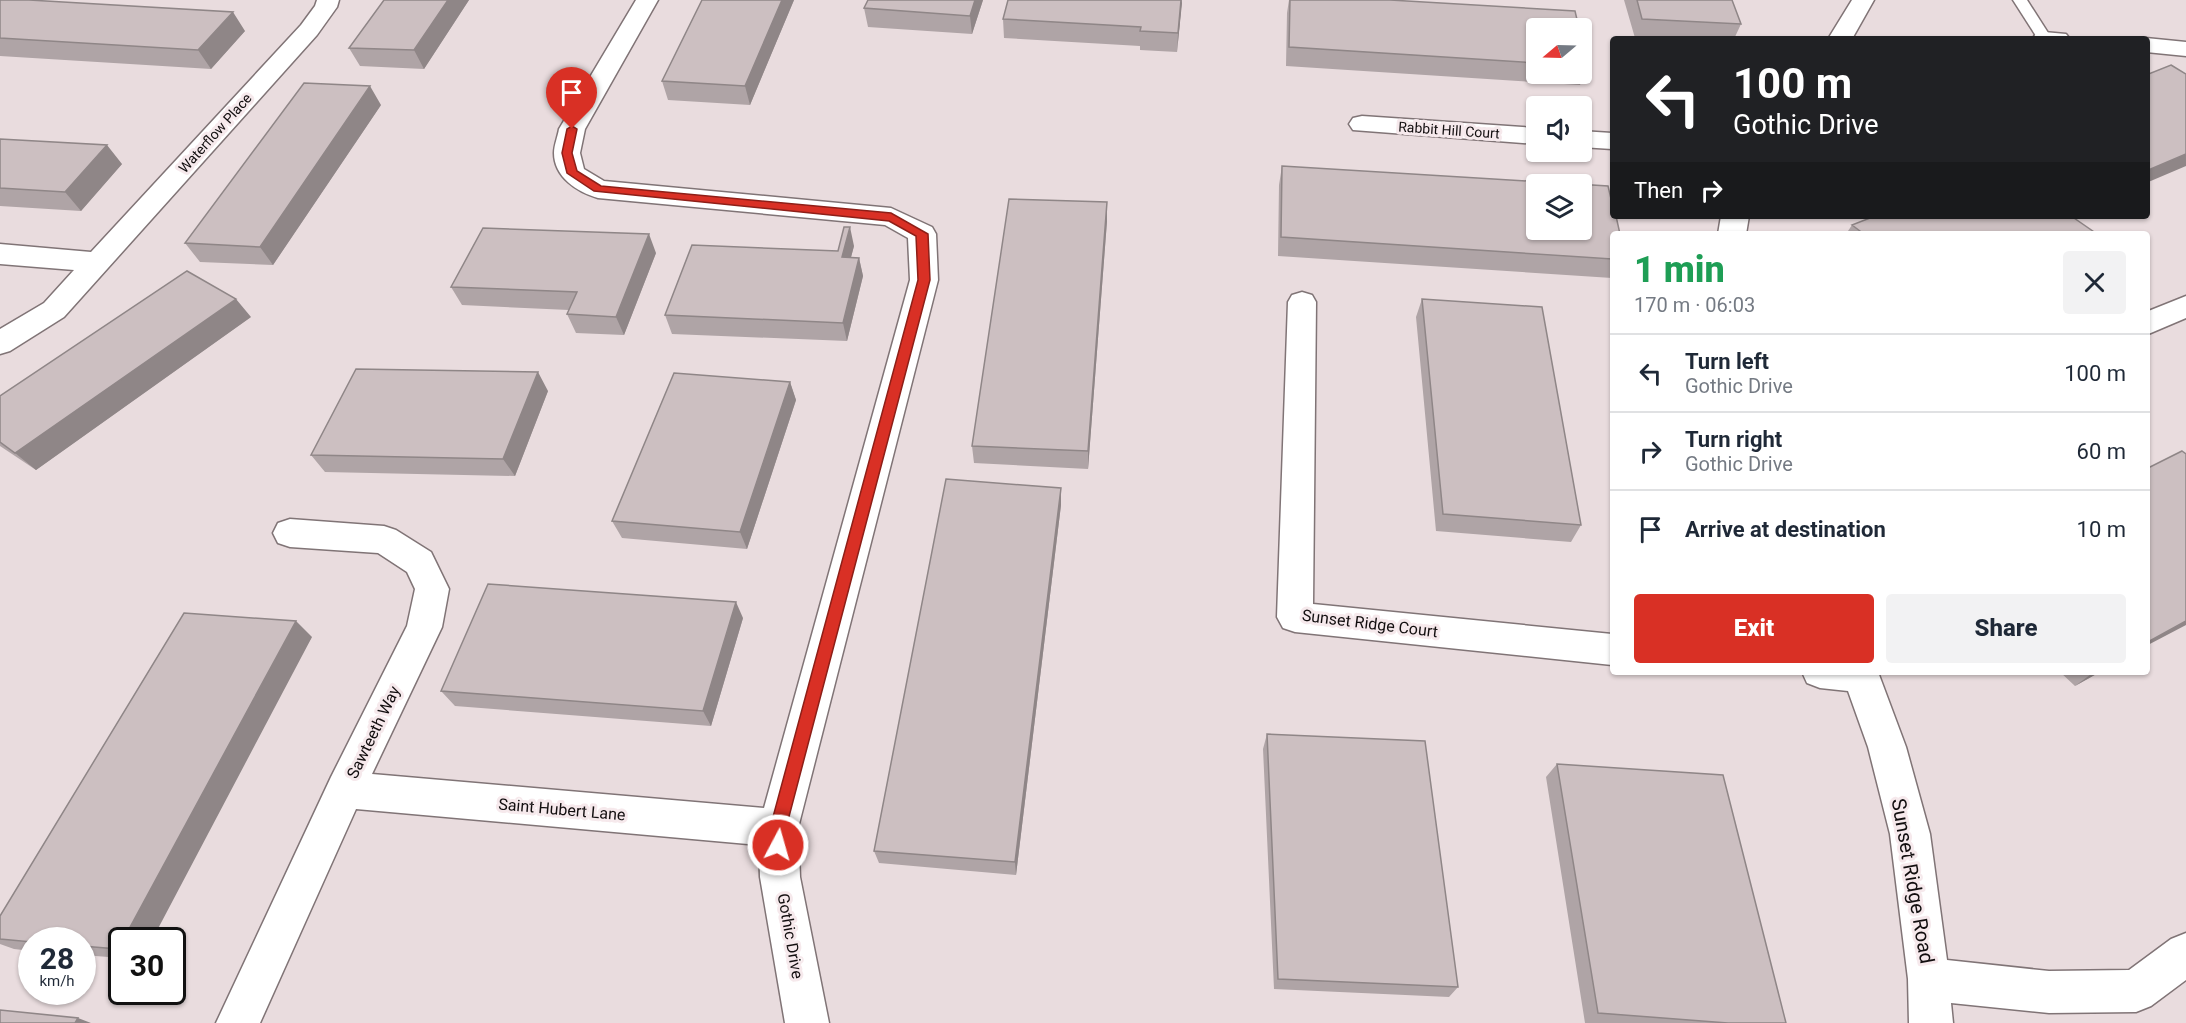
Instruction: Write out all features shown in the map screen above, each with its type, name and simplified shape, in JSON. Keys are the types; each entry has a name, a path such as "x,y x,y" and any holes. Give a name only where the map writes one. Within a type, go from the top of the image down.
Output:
{"street":[{"name":"Waterflow Place","path":"0,343 54,310 309,30 326,7 328,0"},
{"name":"Gothic Drive","path":"647,0 572,129 567,153 572,173 598,189 891,217 922,234 924,280 778,828 780,877 807,1023"},
{"path":"1844,36 1863,0"},
{"path":"2150,45 2186,49"},
{"name":"Rabbit Hill Court","path":"1362,124 1526,135"},
{"path":"1592,140 1610,141"},
{"path":"0,254 97,262"},
{"name":"Sunset Ridge Court","path":"1302,302 1295,617 1610,650"},
{"path":"2150,323 2186,306"},
{"name":"Sawteeth Way","path":"238,1023 345,790 424,627 432,589 419,562 384,540 290,533"},
{"name":"Sunset Ridge Road","path":"1861,675 1887,747 1910,834 1929,979 1930,1023"},
{"name":"Saint Hubert Lane","path":"345,790 778,828"},
{"path":"1929,979 2049,992 2136,991 2186,954"}],"lane":[{"path":"2020,0 2047,36"}],"building":[{"path":"0,0 233,12 198,50 0,38"},
{"path":"384,0 448,0 414,50 349,48"},
{"path":"702,0 782,0 745,86 662,81"},
{"path":"868,0 975,0 970,16 864,8"},
{"path":"1008,0 1181,0 1178,33 1140,31 1141,27 1003,19"},
{"path":"1290,0 1390,0 1575,11 1577,18 1526,18 1526,62 1289,47"},
{"path":"1637,0 1732,0 1741,24 1642,19"},
{"path":"2171,65 2186,74 2186,154 2150,169 2150,73"},
{"path":"304,83 370,86 260,247 185,243"},
{"path":"0,139 107,145 65,192 0,188"},
{"path":"1282,166 1526,181 1526,240 1592,240 1592,185 1608,186 1610,219 1617,219 1619,231 1610,231 1610,259 1281,237"},
{"path":"1009,199 1107,202 1088,451 972,446"},
{"path":"1867,219 2075,219 2093,231 1860,231 1852,225"},
{"path":"844,227 850,227 842,257 859,258 843,323 665,315 692,245 838,251"},
{"path":"483,228 649,234 616,317 567,314 577,292 451,287"},
{"path":"187,271 236,299 15,453 0,442 0,396"},
{"path":"1422,299 1542,307 1581,525 1443,514"},
{"path":"356,369 538,372 503,459 311,455"},
{"path":"674,373 790,382 740,532 612,521"},
{"path":"2182,451 2186,454 2186,621 2150,641 2150,467"},
{"path":"946,479 1061,488 1015,862 874,851"},
{"path":"488,584 736,602 703,711 441,691"},
{"path":"184,613 296,621 130,927 108,927 108,948 96,947 96,927 18,927 18,941 0,939 0,916"},
{"path":"1267,734 1425,741 1458,987 1278,979"},
{"path":"1557,764 1723,775 1786,1023 1728,1023 1598,1013"},
{"path":"0,1010 78,1018 75,1023 0,1023"}],"route":[{"path":"572,129 567,153 572,173 598,189 891,217 922,234 924,280 778,828 778,845"}]}
